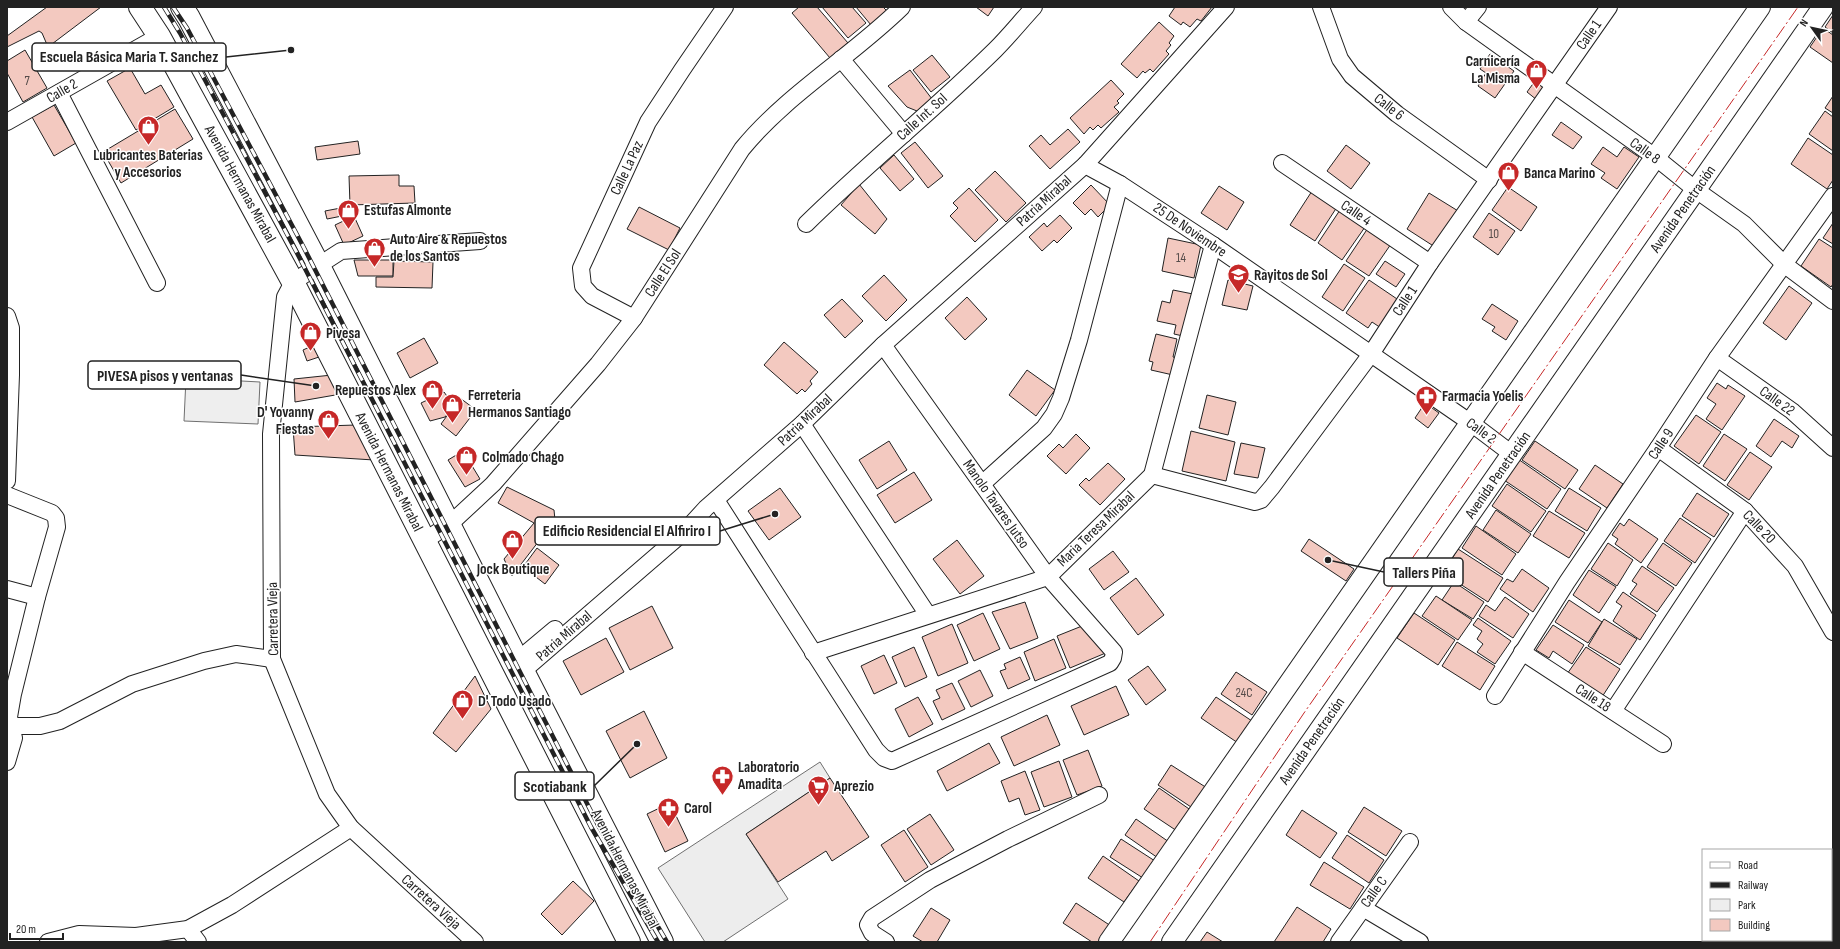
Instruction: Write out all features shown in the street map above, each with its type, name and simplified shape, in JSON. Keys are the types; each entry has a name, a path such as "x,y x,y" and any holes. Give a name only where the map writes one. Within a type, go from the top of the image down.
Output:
{"main road":[{"name":"Avenida Hermanas Mirabal","path":"140,7 159,36 293,282 629,942"},
{"name":"Avenida Hermanas Mirabal","path":"182,7 318,264 662,942"}],"street":[{"name":"Calle La Paz","path":"634,318 592,296 583,286 582,268 648,122 725,7"},
{"name":"Calle El Sol","path":"424,540 450,524 493,484 598,364 634,318 742,149 772,116 902,7"},
{"name":"Calle Int. Sol","path":"806,224 846,184 904,134 995,50 1034,7"},
{"name":"Patria Mirabal","path":"521,666 684,532 711,504 802,424 884,345 1085,165 1226,7"},
{"name":"Calle 6","path":"1321,7 1340,59 1352,76 1397,114 1489,180"},
{"name":"Calle 8","path":"1451,7 1466,22 1655,157 1696,190 1744,224 1784,265 1833,301"},
{"path":"1466,22 1478,7"},
{"name":"Calle 1","path":"1152,475 1258,502 1272,487 1371,354 1430,263 1609,7"},
{"path":"1109,942 1760,7"},
{"name":"Avenida Penetración","path":"1172,942 1823,7"},
{"name":"Calle 2","path":"7,122 159,36"},
{"path":"841,59 904,134"},
{"path":"59,93 157,283"},
{"name":"Calle 4","path":"1282,163 1430,263"},
{"name":"25 De Noviembre","path":"1085,165 1120,184 1213,245 1371,354"},
{"path":"982,484 1044,428 1054,414 1061,398 1078,340 1120,184"},
{"name":"Calle 9","path":"1496,696 1567,582 1717,358 1833,196"},
{"name":"Carretera Vieja","path":"475,942 351,828 327,794 272,659 271,434 285,297 293,282 318,264 341,251 480,241"},
{"path":"1152,475 1213,245"},
{"path":"7,316 11,328 7,481"},
{"name":"Manolo Tavares Jutso","path":"813,653 876,750 884,758 892,761 1110,663 1113,658 1114,652 1048,576 884,345"},
{"name":"Calle 2","path":"1371,354 1471,423 1512,454"},
{"name":"Calle 22","path":"1717,358 1792,411 1833,448"},
{"path":"802,424 928,615"},
{"name":"Calle 20","path":"1658,448 1745,511 1795,566 1833,632"},
{"name":"Maria Teresa Mirabal","path":"813,653 1048,576 1152,475"},
{"path":"7,495 52,513 56,518 57,527 37,597 13,694 9,726 14,738 7,762"},
{"path":"711,504 813,653"},
{"path":"1613,711 1745,511"},
{"path":"7,589 37,597"},
{"name":"Calle 18","path":"1522,652 1663,744"},
{"path":"9,726 40,726 60,721 132,684 204,661 236,654 272,659"},
{"path":"886,942 872,933 868,925 872,918 930,880 1008,839 1100,795"},
{"path":"48,942 79,934 166,937 188,928 232,905 351,828"},
{"name":"Calle C","path":"1339,942 1410,842"},
{"path":"1363,908 1420,942"},
{"path":"188,928 198,942"}],"green space":[{"path":"186,378 260,382 258,424 184,421"}],"shaded area":[{"path":"820,762 830,778 746,834 788,899 723,942 705,942 658,868"}],"building":[{"path":"47,7 101,7 48,47 42,33 39,31 7,47 7,36"},
{"path":"799,7 817,7 848,43 830,58 792,13"},
{"path":"822,7 852,7 866,23 848,38"},
{"path":"856,7 883,7 887,11 871,25"},
{"path":"976,7 994,7 988,16"},
{"path":"1175,7 1212,7 1201,21 1197,19 1190,27 1183,22 1181,25 1169,16"},
{"path":"1833,15 1833,33 1825,27"},
{"path":"1159,22 1174,36 1169,43 1171,45 1166,51 1169,54 1153,72 1150,69 1145,73 1143,71 1137,78 1121,64"},
{"path":"1823,28 1833,35 1833,63 1810,47"},
{"path":"25,50 47,88 23,102 7,73 7,61"},
{"path":"1490,54 1514,71 1495,98 1478,86 1486,73 1480,69"},
{"path":"932,55 950,77 931,92 913,70"},
{"path":"130,68 145,94 161,85 174,107 136,130 107,81"},
{"path":"910,70 932,99 917,111 907,107 888,86"},
{"path":"1111,80 1124,94 1117,101 1119,103 1114,107 1119,112 1101,128 1098,125 1093,130 1090,127 1084,134 1070,118"},
{"name":"Carnicería La Misma","path":"1535,81 1545,88 1537,100 1527,92"},
{"path":"1833,96 1833,113 1825,108"},
{"path":"54,105 76,143 54,156 32,117"},
{"name":"Lubricantes Baterias y Accesorios","path":"175,109 193,139 121,183 103,152"},
{"path":"1825,111 1833,117 1833,151 1809,134"},
{"path":"1561,122 1582,137 1573,149 1552,135"},
{"path":"1068,129 1080,142 1050,169 1029,146 1041,135 1050,145"},
{"path":"1808,138 1833,155 1833,180 1827,189 1791,164"},
{"path":"358,141 360,154 317,160 315,147"},
{"path":"915,142 943,176 928,188 901,153"},
{"path":"1346,145 1370,163 1351,189 1327,171"},
{"path":"1603,147 1617,157 1624,147 1639,157 1617,189 1601,178 1605,173 1591,164"},
{"path":"894,155 914,179 900,191 880,168"},
{"path":"995,171 1026,203 1006,222 975,190"},
{"path":"399,175 399,186 414,186 415,203 350,205 349,176"},
{"path":"859,184 887,219 875,234 841,205"},
{"path":"1091,185 1110,205 1098,217 1091,209 1085,215 1073,203"},
{"path":"1219,186 1244,202 1227,230 1201,213"},
{"path":"1508,187 1537,207 1521,231 1492,210"},
{"path":"969,188 998,220 975,242 950,216 958,208 953,203"},
{"path":"1312,191 1337,207 1315,241 1290,225"},
{"path":"1429,193 1463,214 1435,247 1407,229"},
{"path":"346,207 347,215 327,219 325,211"},
{"path":"639,207 680,228 669,250 627,229"},
{"path":"1340,210 1365,227 1342,260 1318,243"},
{"path":"1489,213 1515,231 1498,255 1473,237"},
{"path":"1060,215 1072,228 1057,243 1054,240 1042,251 1029,237 1044,223 1047,227"},
{"name":"Estufas Almonte","path":"354,216 363,236 344,245 335,225"},
{"path":"1833,223 1833,244 1823,238"},
{"path":"1368,228 1391,244 1369,276 1346,261"},
{"path":"1168,238 1201,245 1194,278 1162,271"},
{"path":"1819,239 1833,248 1833,284 1831,287 1801,266"},
{"name":"Auto Aire & Repuestos de los Santos","path":"354,260 393,260 393,276 358,276"},
{"path":"394,261 433,262 432,288 376,287 376,277 393,277"},
{"path":"1385,261 1405,274 1396,287 1376,274"},
{"path":"1344,264 1365,278 1343,311 1322,297"},
{"path":"884,275 907,300 886,321 862,296"},
{"name":"Rayitos de Sol","path":"1228,280 1253,286 1247,310 1222,305"},
{"path":"1369,280 1403,303 1384,330 1372,322 1368,328 1346,313"},
{"path":"1789,286 1812,303 1786,340 1763,323"},
{"path":"1173,290 1193,294 1183,336 1174,334 1176,325 1157,321 1162,301 1170,303"},
{"path":"967,297 987,319 965,340 945,318"},
{"path":"842,299 863,321 845,338 824,315"},
{"path":"1492,304 1518,321 1506,340 1492,331 1495,327 1482,319"},
{"path":"1156,334 1177,339 1173,357 1177,358 1173,375 1151,370 1153,362 1149,361"},
{"path":"424,338 438,363 410,378 397,353"},
{"path":"784,342 818,372 810,381 812,384 805,392 802,389 797,394 764,365"},
{"name":"Pivesa","path":"314,345 319,357 307,361 303,350"},
{"path":"1027,370 1055,390 1036,416 1009,395"},
{"path":"332,375 341,394 295,402 294,379"},
{"path":"1717,383 1726,389 1728,385 1745,396 1722,430 1706,419 1716,404 1707,398"},
{"path":"444,392 454,406 445,417 430,421 421,403"},
{"path":"1207,395 1236,402 1228,435 1199,428"},
{"path":"460,398 476,410 456,436 441,424"},
{"name":"Farmacia Yoelis","path":"1425,403 1439,413 1428,428 1415,418"},
{"path":"1696,415 1721,432 1699,464 1674,446"},
{"path":"1774,419 1799,436 1792,448 1782,441 1771,457 1756,446"},
{"name":"D' Yovanny Fiestas","path":"356,425 374,460 295,455 293,427"},
{"path":"1191,431 1235,442 1226,481 1182,471"},
{"path":"1076,434 1090,448 1066,474 1047,456 1059,444 1063,448"},
{"path":"1724,434 1747,449 1725,481 1703,466"},
{"path":"889,441 907,470 877,489 859,460"},
{"path":"1535,441 1578,470 1565,489 1522,460"},
{"path":"1241,443 1265,448 1258,478 1234,474"},
{"path":"463,451 480,479 465,487 448,460"},
{"path":"1750,452 1772,467 1749,500 1727,485"},
{"path":"1518,459 1561,489 1547,509 1504,480"},
{"path":"1108,463 1125,479 1100,505 1079,485 1086,478 1089,481"},
{"path":"1595,465 1623,484 1607,508 1579,489"},
{"path":"914,472 932,500 895,523 877,495"},
{"path":"1507,484 1546,511 1531,532 1492,506"},
{"path":"507,487 554,510 555,520 512,576 504,559 534,523 498,503"},
{"path":"780,488 801,517 769,540 748,511"},
{"path":"1569,488 1601,508 1587,531 1555,511"},
{"path":"1697,493 1729,514 1714,537 1682,516"},
{"path":"1496,510 1531,534 1518,553 1483,530"},
{"path":"1549,511 1585,533 1569,558 1533,536"},
{"path":"1680,518 1711,539 1695,563 1664,541"},
{"path":"1629,519 1658,539 1641,563 1615,544 1618,539 1612,535 1620,523 1624,526"},
{"path":"1476,526 1516,554 1502,575 1462,548"},
{"path":"1309,539 1354,569 1346,581 1301,551"},
{"path":"957,540 984,576 960,594 933,559"},
{"path":"1608,543 1633,560 1617,586 1591,569"},
{"path":"1663,543 1692,563 1676,586 1647,567"},
{"path":"537,548 559,565 545,584 523,567"},
{"path":"1458,549 1503,578 1488,602 1443,573"},
{"path":"1113,551 1129,572 1104,590 1089,569"},
{"path":"1642,566 1674,588 1657,612 1630,594 1637,584 1632,581"},
{"path":"1522,569 1549,588 1533,612 1500,589 1507,579 1513,582"},
{"path":"1589,570 1616,587 1599,613 1573,595"},
{"path":"1136,578 1164,615 1138,635 1110,598"},
{"path":"1454,582 1484,602 1473,619 1442,600"},
{"path":"1623,592 1656,615 1640,640 1613,621 1622,606 1616,602"},
{"path":"1436,596 1472,620 1458,640 1422,616"},
{"path":"1505,597 1529,614 1513,638 1479,616 1486,605 1495,611"},
{"path":"1569,600 1602,622 1588,643 1555,622"},
{"path":"1025,602 1038,638 1010,649 992,612"},
{"path":"652,606 673,648 630,670 609,628"},
{"path":"983,613 1000,649 974,661 957,625"},
{"path":"1414,613 1455,640 1438,665 1397,638"},
{"path":"1478,618 1511,641 1495,664 1477,652 1483,644 1477,639 1482,631 1473,625"},
{"path":"1604,619 1637,639 1620,665 1588,646"},
{"path":"952,624 968,663 938,676 922,637"},
{"path":"1087,624 1108,652 1070,668 1057,636"},
{"path":"1553,625 1584,645 1572,664 1553,651 1549,658 1536,650"},
{"path":"606,638 624,672 581,695 563,661"},
{"path":"1054,639 1066,668 1035,681 1024,652"},
{"path":"1457,642 1495,666 1480,690 1442,666"},
{"path":"914,647 927,677 905,687 892,657"},
{"path":"1586,647 1620,669 1602,697 1567,674"},
{"path":"884,655 897,683 874,694 861,666"},
{"path":"1020,657 1030,679 1008,689 1000,671 1006,669 1004,664"},
{"path":"1148,666 1166,690 1146,705 1128,680"},
{"path":"980,670 993,696 971,707 958,681"},
{"path":"1236,672 1267,692 1252,715 1221,694"},
{"name":"D' Todo Usado","path":"475,676 491,709 456,752 433,733"},
{"path":"952,683 965,709 942,720 933,701 940,698 936,690"},
{"path":"1116,686 1129,715 1084,735 1071,706"},
{"path":"918,697 933,724 909,737 895,709"},
{"path":"1216,697 1255,723 1241,745 1201,718"},
{"path":"644,711 667,758 630,778 606,731"},
{"path":"1047,715 1060,745 1014,766 1001,737"},
{"path":"989,743 1000,763 947,791 937,771"},
{"path":"1088,750 1102,786 1077,795 1063,760"},
{"path":"1059,761 1072,797 1044,807 1031,772"},
{"path":"1171,765 1207,788 1194,809 1158,785"},
{"path":"1025,771 1040,810 1025,815 1019,798 1009,802 1001,781"},
{"name":"Aprezio","path":"830,778 869,837 832,861 826,851 778,882 746,834"},
{"path":"1159,788 1192,811 1177,831 1144,809"},
{"name":"Carol","path":"670,803 688,841 665,852 647,814"},
{"path":"1364,807 1402,831 1386,856 1348,832"},
{"path":"1302,810 1337,833 1320,858 1286,835"},
{"path":"930,814 954,850 931,865 907,829"},
{"path":"1136,819 1169,842 1158,858 1125,835"},
{"path":"904,830 928,867 905,882 881,845"},
{"path":"1347,835 1384,860 1369,883 1332,858"},
{"path":"1121,839 1155,861 1143,878 1110,857"},
{"path":"1103,856 1139,881 1124,902 1088,878"},
{"path":"1324,862 1364,887 1350,909 1310,885"},
{"path":"573,881 594,901 562,935 541,914"},
{"path":"1076,903 1111,926 1100,942 1092,942 1063,923"},
{"path":"1297,907 1331,929 1323,942 1274,942"},
{"path":"931,908 950,920 937,942 923,942 913,936"},
{"path":"1207,932 1223,942 1200,942"}],"railway":[{"path":"164,7 180,33 296,251 591,827 658,942"},
{"path":"173,7 187,28 303,246 598,825 667,942"}],"power":[{"path":"1150,942 1304,713 1798,7"}],"place":[{"name":"Escuela Básica Maria T. Sanchez","path":"291,50"},
{"name":"Carnicería La Misma","path":"1536,90"},
{"name":"Lubricantes Baterias y Accesorios","path":"148,146"},
{"name":"Banca Marino","path":"1508,192"},
{"name":"Estufas Almonte","path":"349,230"},
{"name":"Auto Aire & Repuestos de los Santos","path":"374,268"},
{"name":"Rayitos de Sol","path":"1238,294"},
{"name":"Pivesa","path":"311,352"},
{"name":"PIVESA pisos y ventanas","path":"316,386"},
{"name":"Repuestos Alex","path":"432,410"},
{"name":"Farmacia Yoelis","path":"1427,416"},
{"name":"Ferreteria Hermanos Santiago","path":"452,424"},
{"name":"D' Yovanny Fiestas","path":"329,440"},
{"name":"Colmado Chago","path":"467,476"},
{"name":"Edificio Residencial El Alfiriro I","path":"775,514"},
{"name":"Jock Boutique","path":"513,560"},
{"name":"Tallers Piña","path":"1328,560"},
{"name":"D' Todo Usado","path":"462,720"},
{"name":"Scotiabank","path":"637,744"},
{"name":"Laboratorio Amadita","path":"723,796"},
{"name":"Aprezio","path":"818,806"},
{"name":"Carol","path":"668,828"}]}
